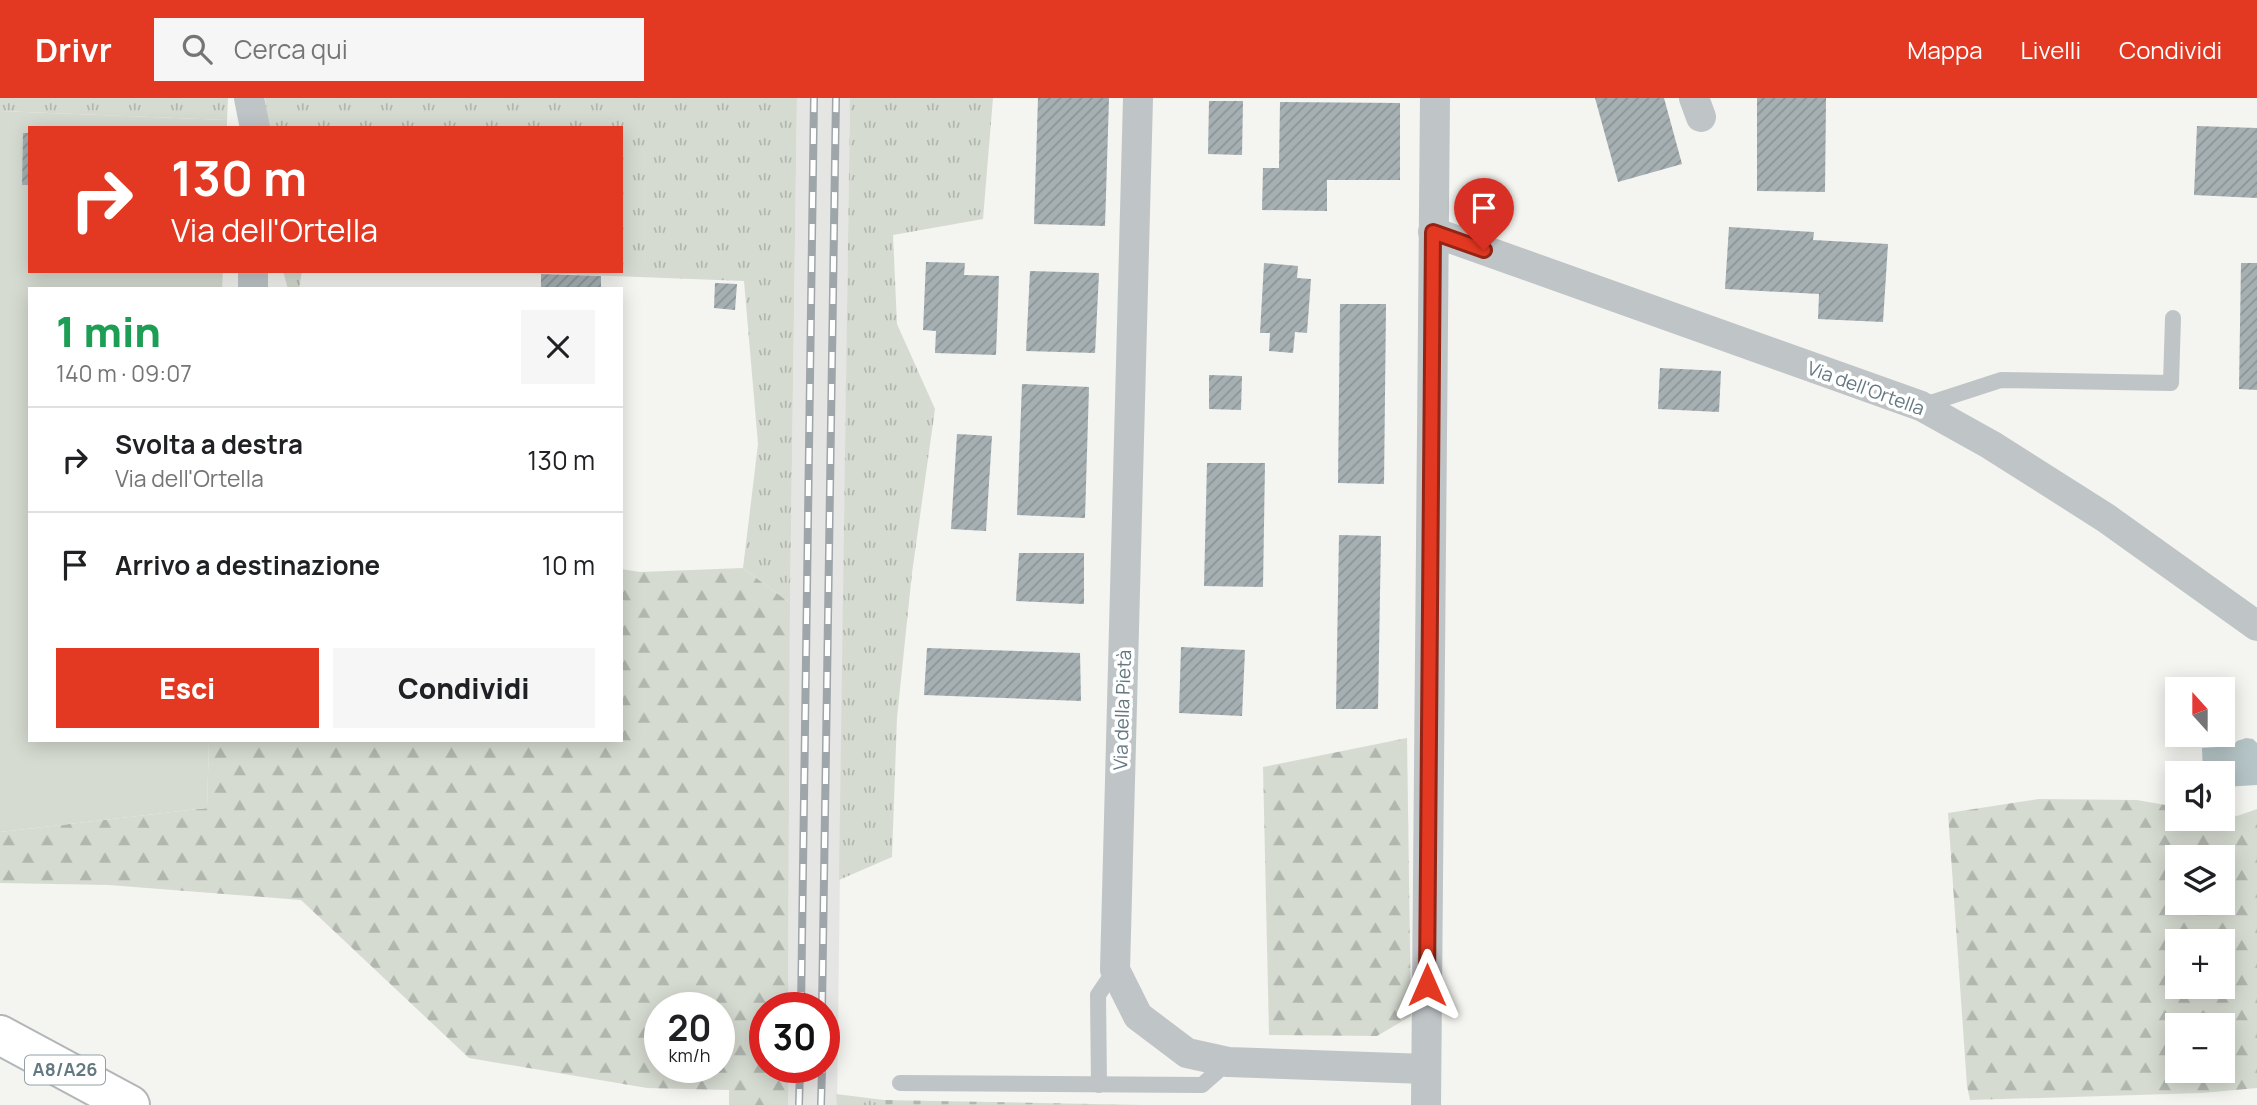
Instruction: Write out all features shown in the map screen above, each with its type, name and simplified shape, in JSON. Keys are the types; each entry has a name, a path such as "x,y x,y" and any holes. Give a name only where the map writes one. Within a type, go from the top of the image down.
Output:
{"highway":[{"name":"A8/A26","path":"0,1035 130,1105"}],"street":[{"path":"249,98 255,126"},
{"name":"Via della Pietà","path":"1138,98 1115,970 1138,1016 1187,1053 1228,1062 1426,1069"},
{"path":"1426,1105 1435,98"},
{"name":"Via dell'Ortella","path":"1433,232 1921,406 1991,445 2106,518 2257,626"}],"lane":[{"path":"1921,406 2001,380 2171,383 2172,318"},
{"path":"1099,1085 1098,995 1115,970"},
{"path":"900,1083 1202,1086 1228,1062"}],"shaded area":[{"path":"797,98 850,98 838,992 788,992"},
{"path":"2246,738 2257,743 2257,785 2235,786 2235,761 2203,761 2202,748 2235,747 2237,741"},
{"path":"788,1083 837,1083 837,1105 788,1105"}],"green space":[{"path":"0,98 228,98 227,120 0,111"},
{"path":"265,98 797,98 790,603 743,568 758,444 744,281 534,273 623,273 623,126 268,126"},
{"path":"850,98 993,98 983,219 893,235 897,324 935,409 912,573 897,718 892,857 839,880"},
{"path":"0,111 227,120 227,126 28,126 28,273 223,273 222,287 28,287 28,742 209,742 207,808 0,832"},
{"path":"284,273 302,273 299,287 287,287"},
{"path":"743,568 790,603 788,992 749,992 749,1083 788,1083 788,1105 729,1105 729,1090 647,1088 469,1058 301,900 109,885 0,883 0,832 207,808 209,742 623,742 623,569 640,572"},
{"path":"1407,738 1411,1016 1377,1036 1269,1035 1263,767"},
{"path":"2039,799 2137,800 2165,805 2165,831 2235,831 2235,816 2257,809 2257,1088 2202,1093 1970,1100 1948,813"},
{"path":"836,1094 884,1100 884,1105 837,1105"},
{"path":"884,1100 1144,1105 884,1105"}],"building":[{"path":"1038,98 1109,98 1105,226 1034,224"},
{"path":"1595,98 1664,98 1682,164 1618,182"},
{"path":"1757,98 1826,98 1825,192 1757,191"},
{"path":"1209,101 1243,101 1242,155 1208,154"},
{"path":"1280,102 1400,103 1400,180 1327,180 1327,211 1262,210 1263,168 1279,168"},
{"path":"2197,126 2257,128 2257,198 2194,195"},
{"path":"23,133 28,133 28,185 22,185"},
{"path":"1729,227 1814,232 1813,240 1888,244 1883,322 1818,319 1819,294 1725,289"},
{"path":"926,262 965,263 964,275 999,276 996,355 935,353 936,331 923,330"},
{"path":"1264,263 1298,266 1297,278 1311,279 1307,333 1295,332 1293,353 1269,351 1270,333 1260,333"},
{"path":"2241,263 2257,263 2257,390 2239,389"},
{"path":"1030,271 1099,273 1095,353 1026,351"},
{"path":"541,274 601,276 601,287 541,287"},
{"path":"715,283 737,284 735,310 714,308"},
{"path":"1340,304 1386,304 1384,484 1338,483"},
{"path":"1660,368 1721,371 1719,412 1658,409"},
{"path":"1209,375 1242,376 1241,410 1209,409"},
{"path":"1022,384 1089,387 1085,518 1017,515"},
{"path":"957,434 992,436 986,531 951,529"},
{"path":"1207,463 1265,463 1263,587 1204,586"},
{"path":"1339,535 1381,536 1378,709 1336,709"},
{"path":"1019,553 1084,553 1084,604 1016,601"},
{"path":"1181,647 1245,650 1242,716 1179,713"},
{"path":"927,648 1080,653 1081,701 924,695"}],"railway":[{"path":"801,992 814,98"},
{"path":"822,992 836,98"},
{"path":"799,1105 800,1083"},
{"path":"821,1105 822,1083"}],"route":[{"path":"1427,985 1433,232 1484,250"}]}
